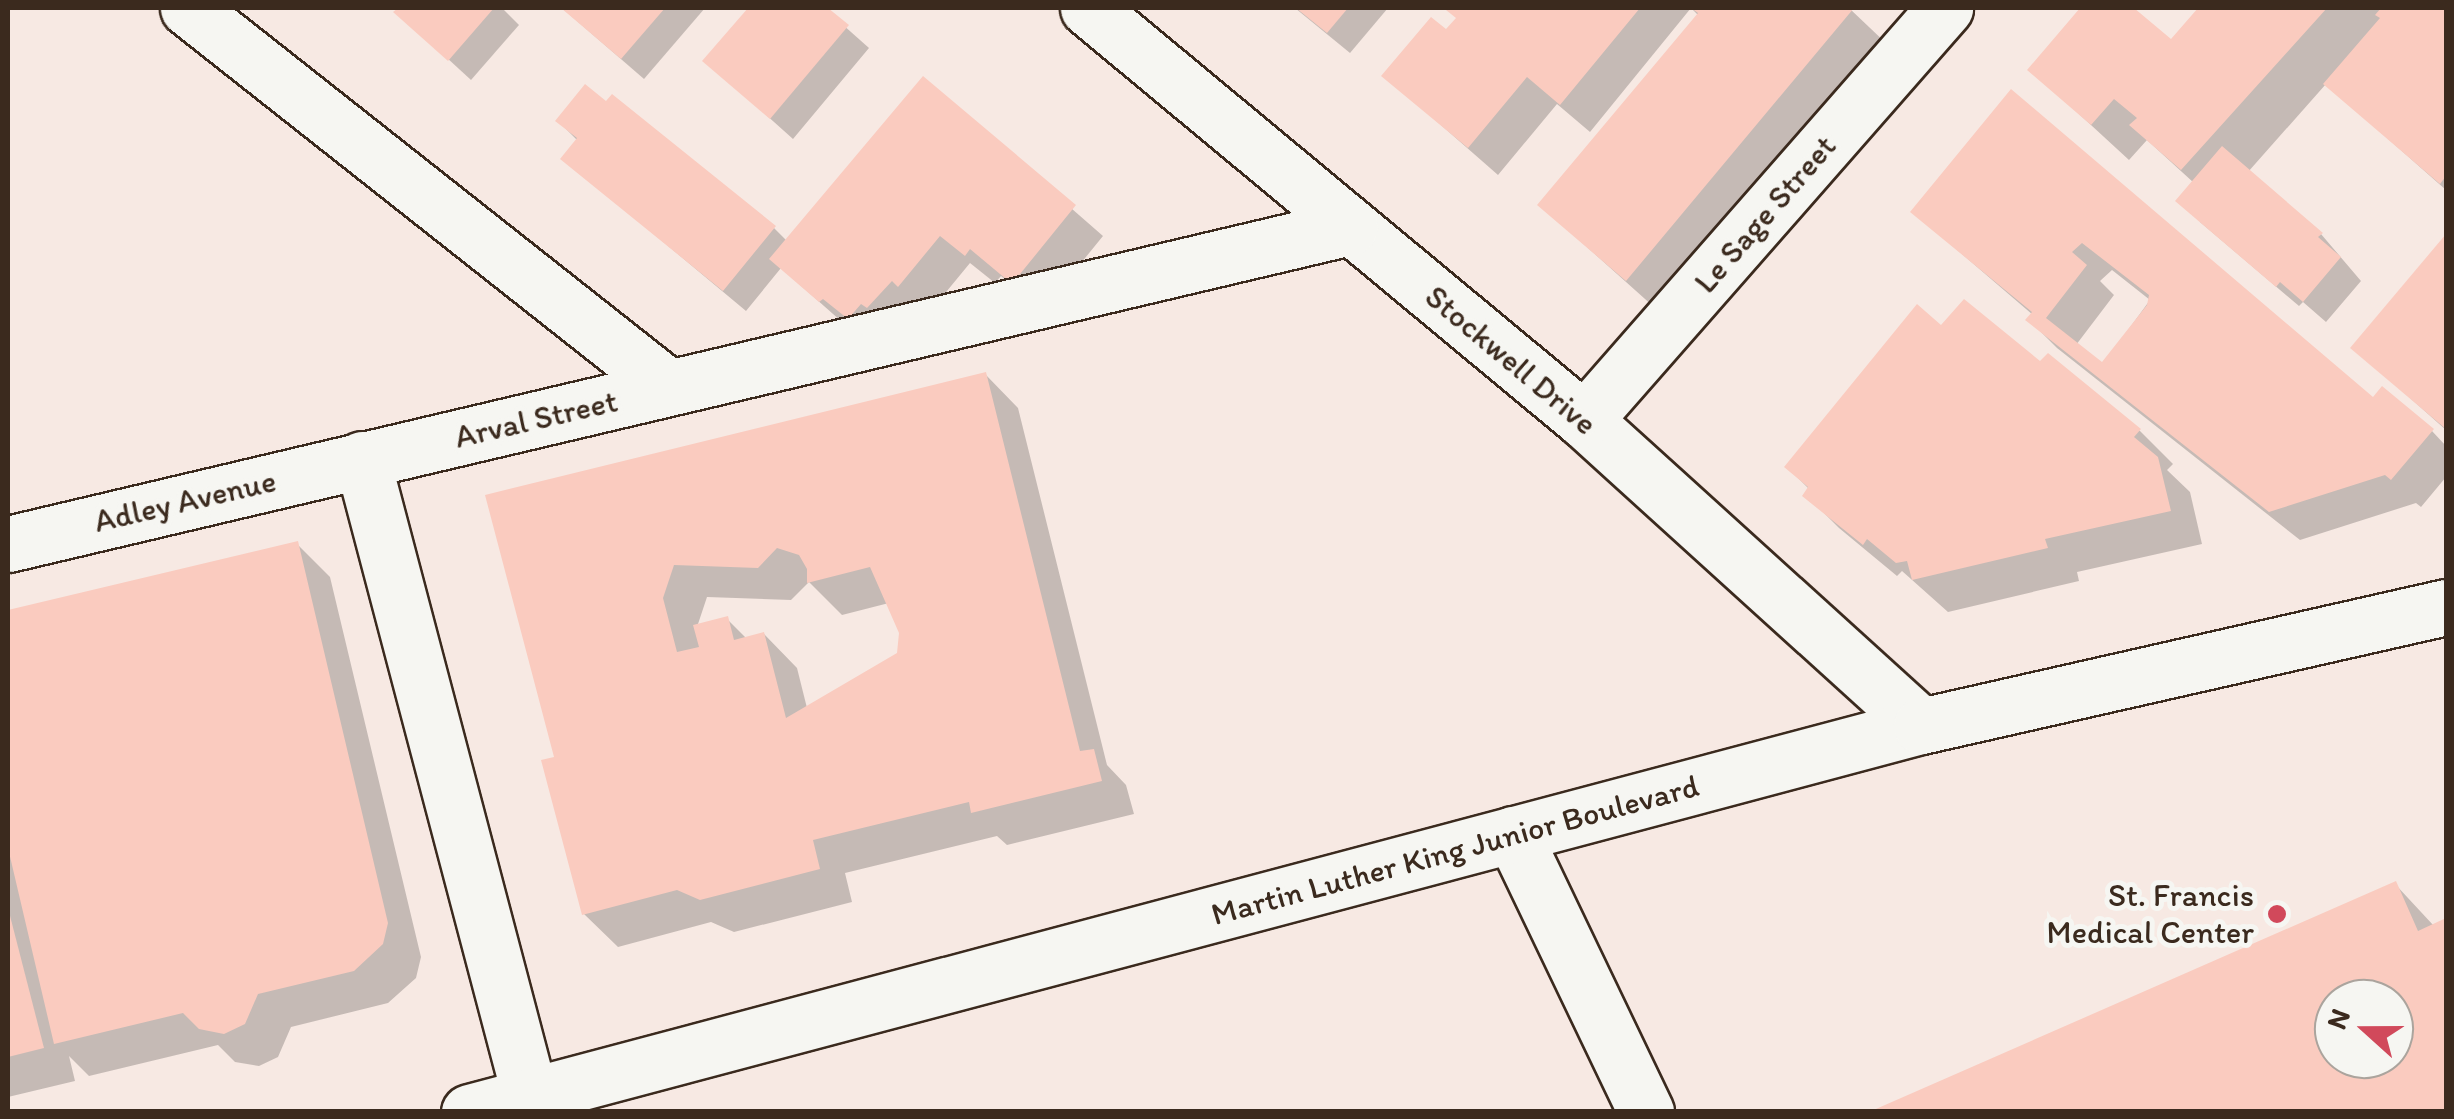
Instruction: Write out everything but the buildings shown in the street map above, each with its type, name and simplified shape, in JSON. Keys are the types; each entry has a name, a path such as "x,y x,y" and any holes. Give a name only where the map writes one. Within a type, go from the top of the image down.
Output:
{"street":[{"path":"188,8 668,387"},
{"name":"Stockwell Drive","path":"1088,8 1584,420 1922,726"},
{"name":"Le Sage Street","path":"1584,420 1945,8"},
{"name":"Arval Street","path":"362,459 1350,227"},
{"path":"362,459 535,1104"},
{"name":"Adley Avenue","path":"8,544 362,459"},
{"name":"Martin Luther King Junior Boulevard","path":"468,1112 535,1104 1513,834 1922,726 2446,608"},
{"path":"1513,834 1640,1110"}],"place":[{"name":"St. Francis Medical Center","path":"2277,914"}]}
